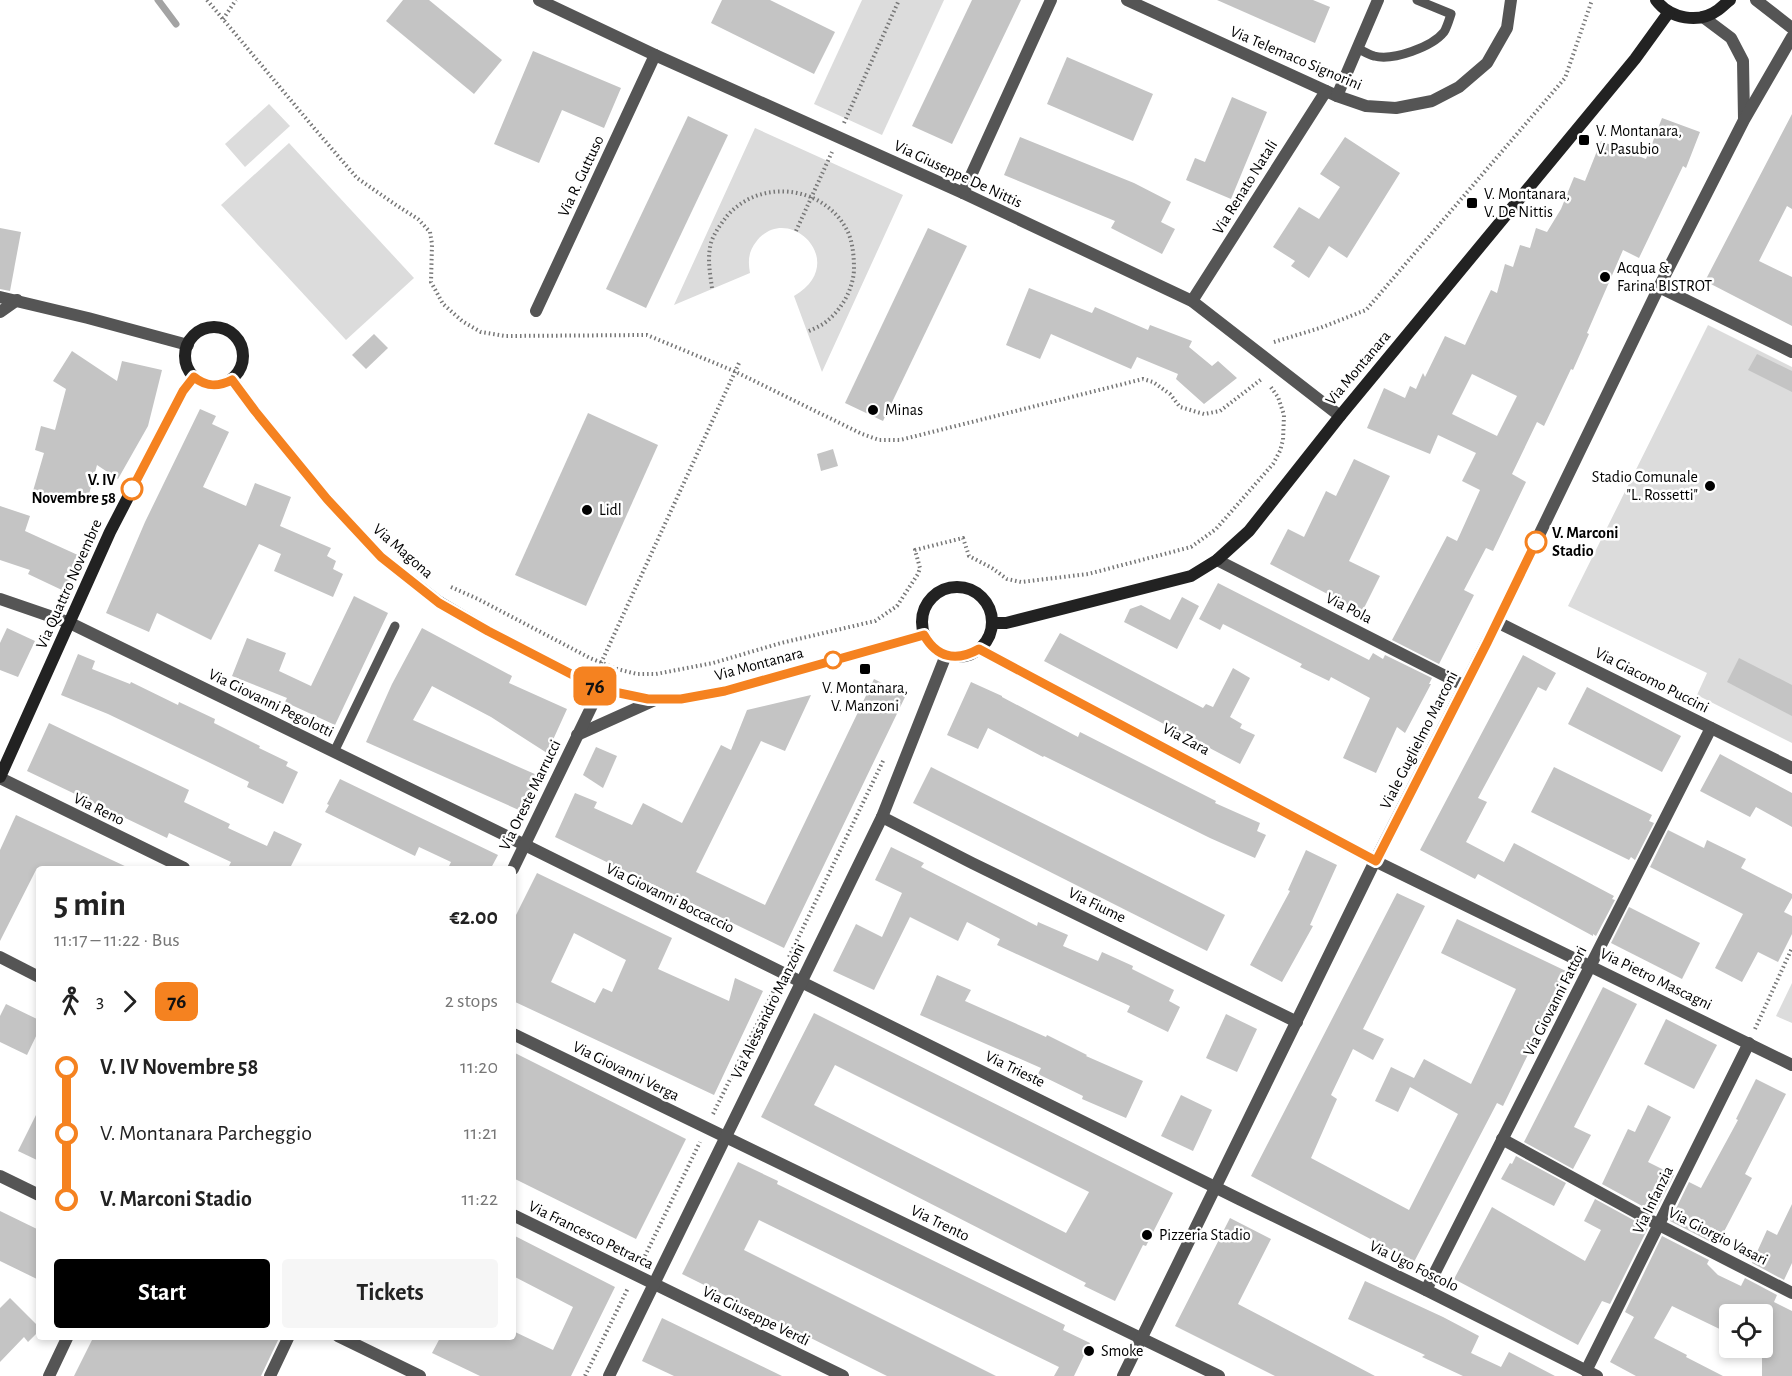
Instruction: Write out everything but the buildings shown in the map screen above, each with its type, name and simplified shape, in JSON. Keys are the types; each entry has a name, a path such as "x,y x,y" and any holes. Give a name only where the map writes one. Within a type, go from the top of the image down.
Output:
{"main road":[{"path":"1656,0 1669,12 1691,18 1703,17 1718,11 1730,0"},
{"name":"Via Montanara","path":"992,623 1006,623 1191,576 1217,560 1249,531 1340,416 1635,59 1669,12"},
{"path":"219,327 229,330 242,344 243,363 232,380 217,385 200,382 188,370 185,353 188,345 200,330 219,327"},
{"name":"Via Quattro Novembre","path":"0,778 110,532 183,391 194,377"},
{"name":"Via Magona","path":"232,380 327,499 381,557 439,603 600,689"},
{"path":"954,587 966,588 985,600 992,623 991,633 979,649 969,655 957,657 946,655 929,644 922,624 927,603 934,595 954,587"},
{"name":"Via Montanara","path":"600,689 648,699 681,699 725,691 924,635"}],"street":[{"name":"Via Giuseppe De Nittis","path":"539,0 655,55 963,193 1192,301 1340,416"},
{"path":"963,193 1050,0"},
{"name":"Via Telemaco Signorini","path":"1127,0 1331,93 1366,106 1396,108 1432,100 1460,87 1487,63 1507,28 1511,0"},
{"name":"Via Renato Natali","path":"1192,301 1331,93 1357,48 1377,0"},
{"path":"1756,0 1792,28"},
{"name":"Viale Guglielmo Marconi","path":"1703,17 1731,38 1743,61 1744,120"},
{"name":"Viale Guglielmo Marconi","path":"1122,1376 1465,686 1659,287 1744,120 1792,37"},
{"name":"Via R. Guttuso","path":"536,311 655,55"},
{"path":"1659,287 1792,352"},
{"path":"0,297 188,345"},
{"path":"0,312 17,300"},
{"name":"Via Pola","path":"1217,560 1465,686"},
{"name":"Via Giovanni Pegolotti","path":"0,599 70,623 525,844"},
{"name":"Via Giacomo Puccini","path":"1497,621 1792,768"},
{"name":"Via Zara","path":"979,649 1376,861"},
{"name":"Via Alessandro Manzoni","path":"609,1376 882,816 946,655"},
{"name":"Via Oreste Marrucci","path":"514,866 600,689"},
{"name":"Via Oreste Marrucci","path":"577,735 657,699"},
{"name":"Via Giovanni Fattori","path":"1426,1290 1711,728"},
{"name":"Via Reno","path":"0,778 180,866"},
{"name":"Via Fiume","path":"882,816 1297,1022"},
{"name":"Via Giovanni Boccaccio","path":"525,844 801,981"},
{"name":"Via Pietro Mascagni","path":"1376,861 1792,1065"},
{"path":"0,957 36,975"},
{"name":"Via Trieste","path":"801,981 1215,1187"},
{"name":"Via Giovanni Verga","path":"516,1035 724,1138"},
{"name":"Via Infanzia","path":"1592,1373 1659,1225 1749,1043"},
{"name":"Via Trento","path":"724,1138 1219,1376"},
{"name":"Via Giorgio Vasari","path":"1502,1139 1659,1225 1792,1293"},
{"path":"0,1176 36,1194"},
{"name":"Via Ugo Foscolo","path":"1215,1187 1592,1373"},
{"name":"Via Francesco Petrarca","path":"516,1216 654,1285"},
{"name":"Via Giuseppe Verdi","path":"654,1285 843,1376"},
{"path":"49,1376 66,1340"},
{"path":"270,1376 287,1340"},
{"path":"346,1340 420,1376"}],"lane":[{"path":"1357,48 1376,57 1394,57 1416,50 1444,32 1451,14 1417,0"},
{"path":"334,752 395,626"}],"path":[{"path":"207,0 357,178 418,219 430,232 432,244 430,282 442,304 462,321 481,332 505,336 647,335 734,372 879,440 900,440 1143,379 1153,382 1170,394 1180,406 1204,414 1220,411 1262,378 1278,397 1284,415 1283,440 1273,464 1216,529 1191,546 1088,574 1021,582 1007,579 969,556 963,538 915,549 920,568 918,574 897,606 875,621 781,643 713,663 656,674 637,674 590,658 449,586"},
{"path":"223,20 236,0"},
{"path":"796,231 898,0"},
{"path":"1274,342 1320,328 1366,310 1565,78 1592,0"},
{"path":"712,288 708,264 711,243 720,224 734,208 751,197 771,191 792,191 811,196 832,210 847,230 855,255 853,280 843,303 826,322 807,332"},
{"path":"601,663 739,363"},
{"path":"1749,1043 1792,948"}],"shaded area":[{"path":"862,0 944,0 882,135 814,104"},
{"path":"269,104 290,126 245,167 225,144"},
{"path":"755,128 903,195 822,372 794,296 810,282 817,267 816,253 808,240 797,232 783,228 769,231 756,242 751,250 750,273 674,305"},
{"path":"289,143 414,278 346,340 221,205"},
{"name":"Stadio Comunale \"L. Rossetti\"","path":"1708,325 1792,367 1792,743 1697,695 1707,673 1568,606"},
{"path":"1792,983 1792,1023 1776,1016"}],"waterway":[{"path":"158,0 176,24"}],"bus line":[{"name":"76","path":"132,489 183,391 194,377 208,385 225,384 232,380 327,499 381,557 439,603 600,689 648,699 681,699 725,691 924,635 929,644 946,655 957,657 969,655 979,649 1376,861 1536,542"}],"place":[{"name":"V. Montanara, V. Pasubio","path":"1584,140"},
{"name":"V. Montanara, V. De Nittis","path":"1472,203"},
{"name":"Acqua & Farina BISTROT","path":"1605,277"},
{"name":"Minas","path":"873,410"},
{"name":"Stadio Comunale \"L. Rossetti\"","path":"1710,486"},
{"name":"V. IV Novembre 58","path":"132,489"},
{"name":"Lidl","path":"587,510"},
{"name":"V. Marconi Stadio","path":"1536,542"},
{"name":"V. Montanara, V. Manzoni","path":"865,669"},
{"name":"Pizzeria Stadio","path":"1147,1235"},
{"name":"Smoke","path":"1089,1351"}]}
